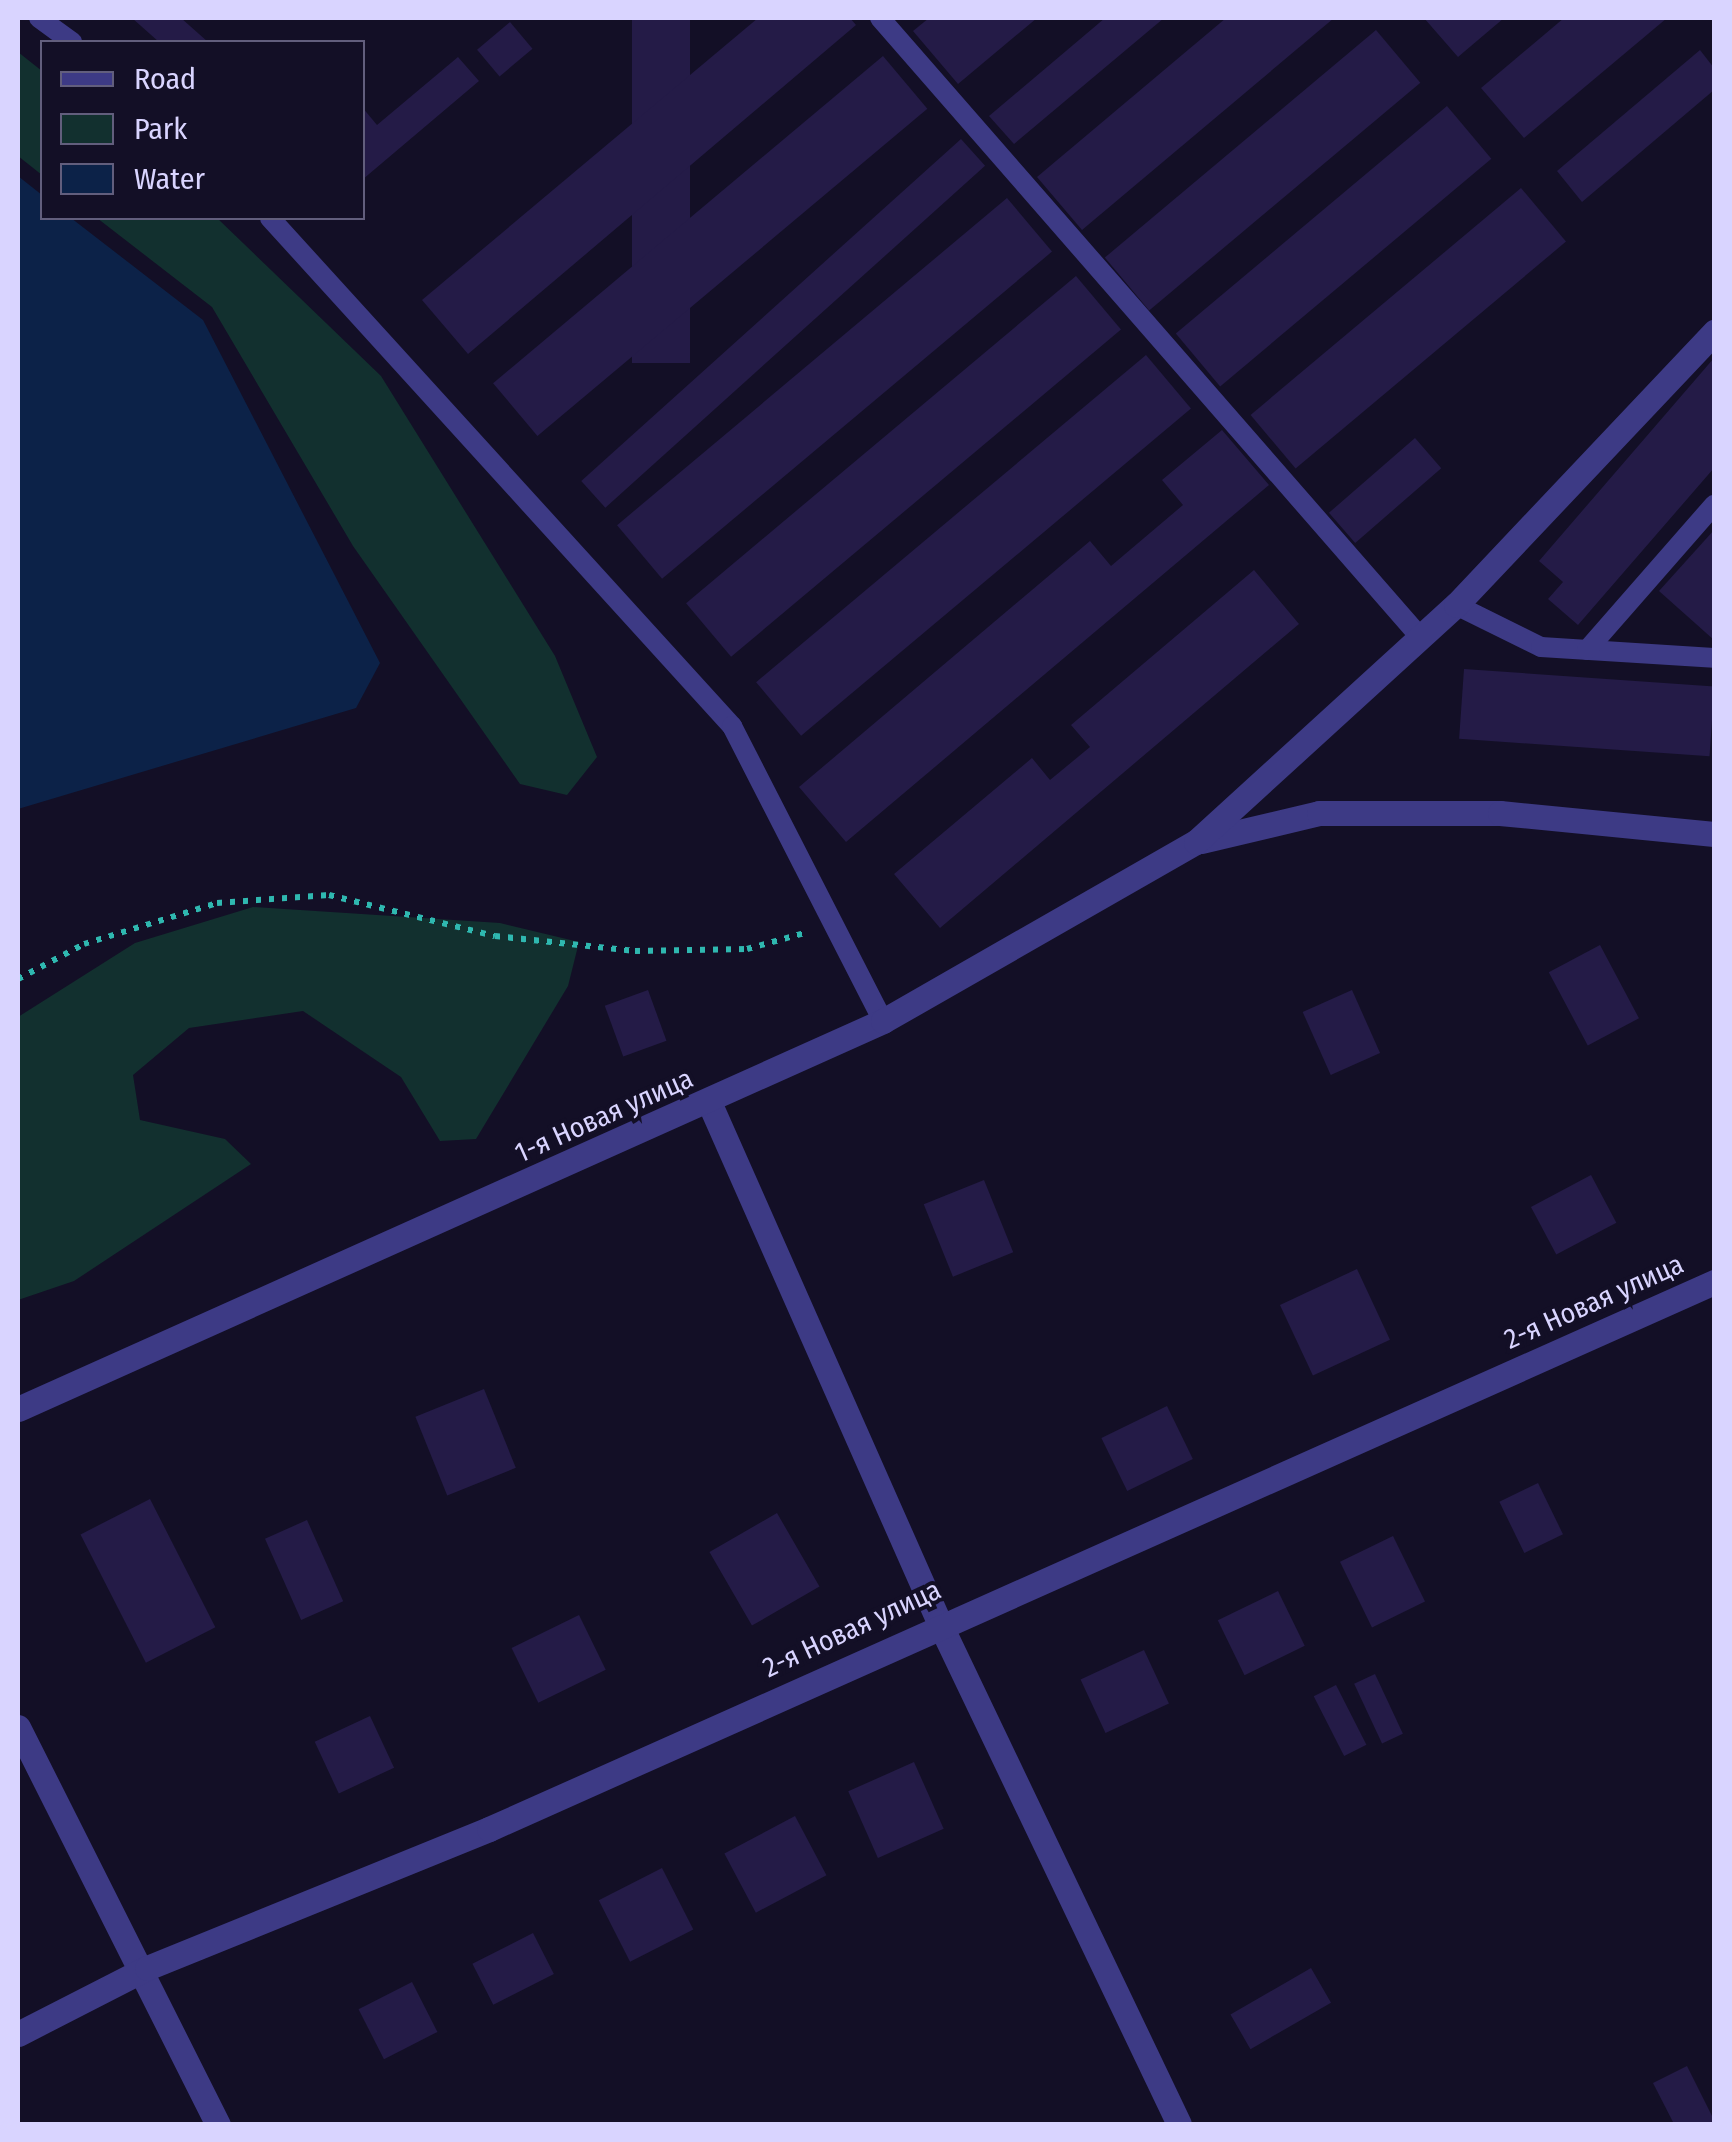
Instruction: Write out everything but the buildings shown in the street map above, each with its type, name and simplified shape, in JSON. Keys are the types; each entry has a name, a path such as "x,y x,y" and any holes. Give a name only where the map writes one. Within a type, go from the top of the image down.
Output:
{"street":[{"path":"1196,842 1456,605 1714,332"},
{"path":"1196,842 1319,813 1500,813 1714,834"},
{"name":"1-я Новая улица","path":"18,1409 883,1021 1196,842"},
{"path":"709,1102 939,1622 1178,2124"},
{"name":"2-я Новая улица","path":"18,2034 147,1968 488,1830 939,1622 1714,1282"},
{"path":"18,1727 147,1968 218,2124"}],"lane":[{"path":"39,18 69,40"},
{"path":"880,18 1420,638"},
{"path":"272,220 732,726 883,1021"},
{"path":"1587,650 1714,505"},
{"path":"1456,605 1541,647 1714,658"}],"path":[{"path":"18,980 84,944 217,903 329,895 494,936 634,951 747,949 834,925"}],"green space":[{"path":"18,52 40,69 40,173 18,156"},
{"path":"100,220 219,220 381,376 555,656 597,757 567,795 520,784 353,546 212,307"},
{"path":"253,907 500,923 579,942 568,986 476,1139 440,1141 401,1077 303,1011 189,1028 133,1075 140,1120 225,1139 251,1164 74,1281 18,1300 18,1017 135,943"}],"water":[{"path":"18,176 40,193 40,220 74,220 203,320 380,663 356,708 18,809"}]}
